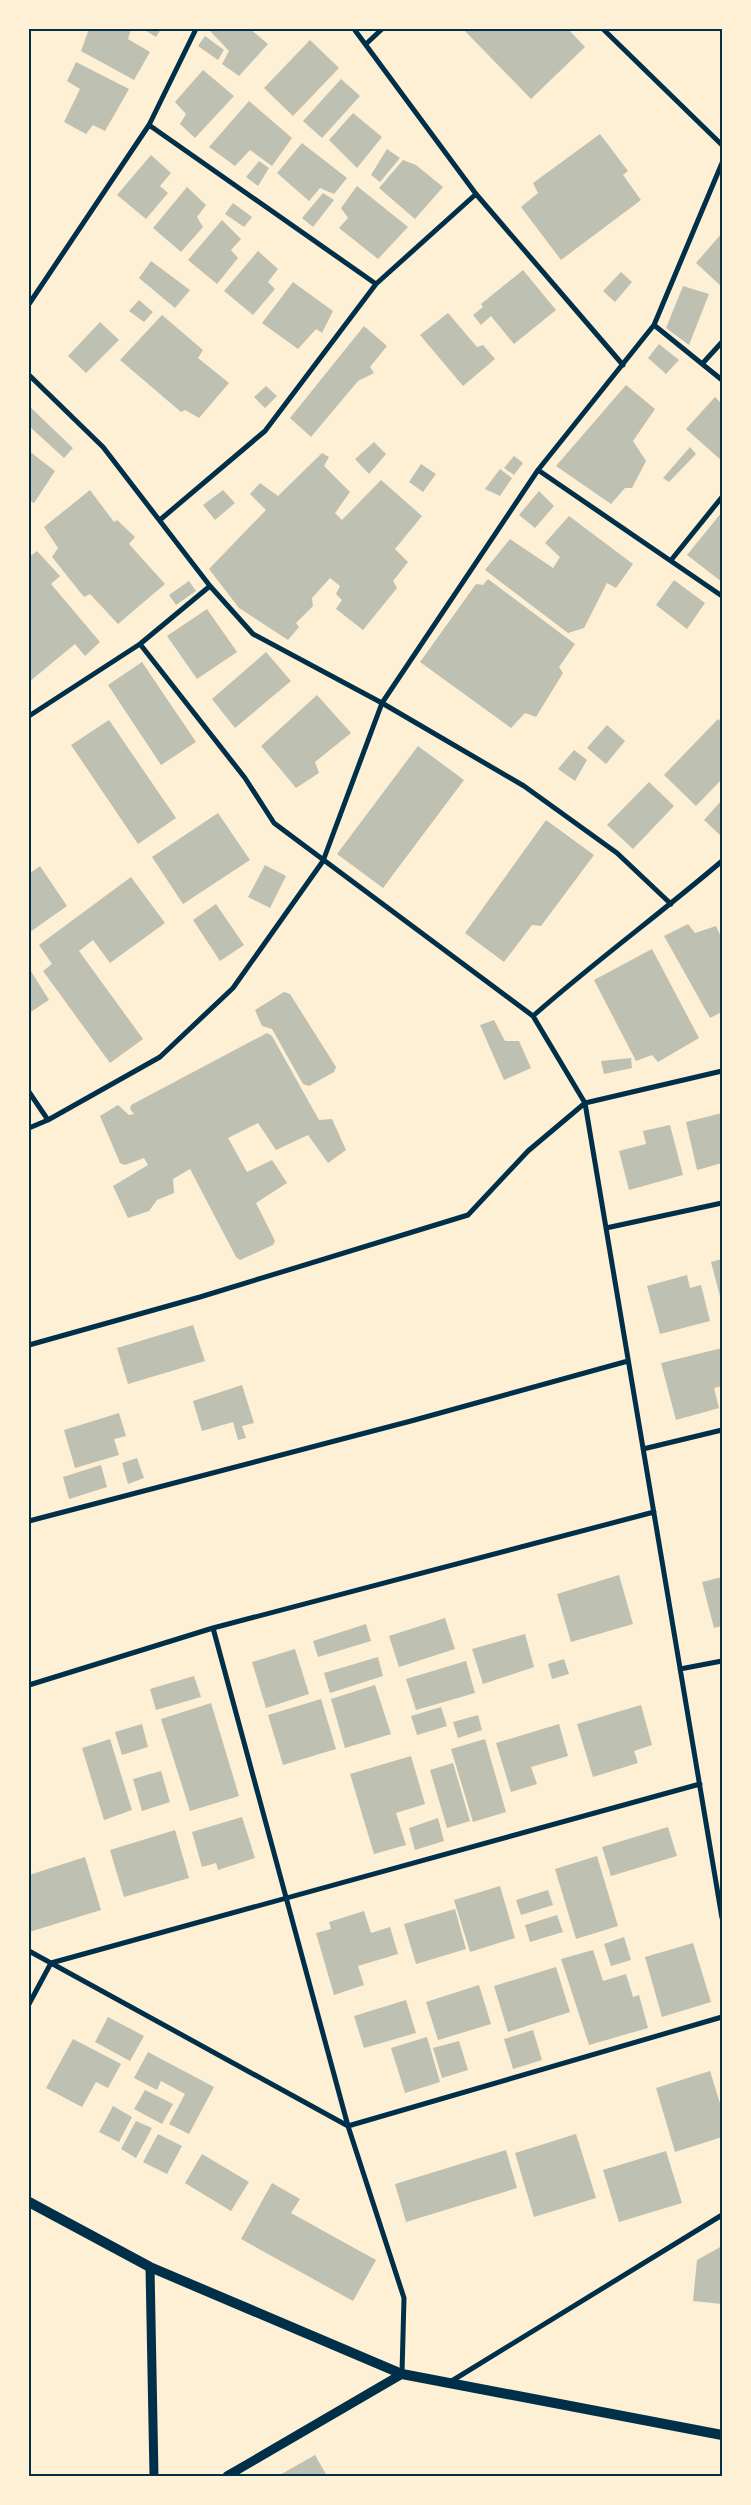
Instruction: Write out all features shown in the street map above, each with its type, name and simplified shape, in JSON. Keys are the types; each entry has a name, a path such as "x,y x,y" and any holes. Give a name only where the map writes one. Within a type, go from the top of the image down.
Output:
{"main road":[{"path":"29,2202 150,2267 402,2374 722,2435"}],"street":[{"path":"29,304 149,125 196,29"},
{"path":"354,29 476,194 623,366"},
{"path":"366,44 382,29"},
{"path":"603,29 722,146"},
{"path":"149,125 376,284"},
{"path":"29,1128 48,1120 160,1058 233,988 323,861 382,703 538,470 654,325 722,163"},
{"path":"161,519 265,431 376,284 476,194"},
{"path":"654,325 722,380"},
{"path":"702,364 722,342"},
{"path":"29,375 103,447 161,519 210,586 253,634 382,703 524,786 617,853 671,904"},
{"path":"538,470 672,559 722,596"},
{"path":"672,559 722,497"},
{"path":"29,716 140,644 210,586"},
{"path":"140,644 245,778 274,823 533,1016 585,1103 680,1669 719,1883 722,1918"},
{"path":"533,1016 579,974 671,904 722,861"},
{"path":"29,1345 200,1296 468,1215 528,1150 585,1103 722,1071"},
{"path":"29,1092 48,1120"},
{"path":"606,1228 722,1203"},
{"path":"29,1521 628,1361"},
{"path":"643,1449 722,1430"},
{"path":"29,1685 213,1628 654,1512"},
{"path":"213,1628 348,2126 404,2298 402,2374 227,2476"},
{"path":"680,1669 722,1661"},
{"path":"29,2004 51,1963 286,1900 700,1784"},
{"path":"29,1951 348,2126 722,2017"},
{"path":"449,2382 722,2215"},
{"path":"150,2267 154,2476"}],"building":[{"path":"89,29 131,29 128,39 150,52 134,80 81,51"},
{"path":"143,29 161,29 156,37"},
{"path":"211,29 250,29 268,44 239,76 222,64 229,51 210,31"},
{"path":"463,29 568,29 585,47 531,99"},
{"path":"205,36 224,50 218,60 198,46"},
{"path":"310,40 339,68 293,116 264,88"},
{"path":"76,62 129,89 105,131 93,125 86,134 64,122 80,89 67,81"},
{"path":"203,70 234,96 195,138 180,124 186,114 175,102"},
{"path":"341,79 360,96 322,138 303,121"},
{"path":"249,101 292,138 272,166 250,150 235,166 209,147"},
{"path":"353,113 382,137 357,168 329,140"},
{"path":"600,134 628,171 623,175 641,200 561,260 521,207 538,193 533,183"},
{"path":"302,143 347,178 334,194 320,188 309,201 277,173"},
{"path":"387,149 400,158 380,182 371,175"},
{"path":"151,155 171,173 160,186 168,193 146,219 117,195"},
{"path":"403,160 416,165 443,187 415,219 379,188"},
{"path":"259,161 269,168 258,186 246,177"},
{"path":"357,186 408,227 378,259 339,228 348,218 341,208"},
{"path":"187,187 206,205 197,217 203,227 181,252 153,228"},
{"path":"323,193 334,200 313,227 302,218"},
{"path":"233,203 252,217 244,227 225,214"},
{"path":"222,220 241,239 231,250 238,258 217,284 188,260"},
{"path":"722,233 722,287 696,263"},
{"path":"258,251 278,269 268,282 275,289 253,315 224,291"},
{"path":"151,261 190,290 175,308 139,278"},
{"path":"523,270 556,310 514,344 491,316 481,325 473,315 483,307 481,304"},
{"path":"621,272 632,282 615,302 603,291"},
{"path":"293,282 333,311 322,333 316,329 298,349 262,323"},
{"path":"683,286 709,294 689,345 666,328"},
{"path":"139,300 153,312 144,322 129,311"},
{"path":"448,313 477,347 483,345 495,359 463,386 420,335"},
{"path":"162,315 203,350 198,358 229,383 199,418 185,410 181,412 120,360"},
{"path":"100,322 119,340 86,373 68,356"},
{"path":"364,326 387,346 370,367 374,373 358,381 311,437 290,418"},
{"path":"659,344 679,360 666,374 648,358"},
{"path":"626,385 655,409 633,441 646,461 632,488 625,488 611,504 556,466"},
{"path":"266,386 277,396 265,408 254,397"},
{"path":"715,397 722,404 722,461 686,429"},
{"path":"29,406 73,448 64,458 29,426"},
{"path":"374,442 386,454 369,474 355,459"},
{"path":"690,447 696,454 669,482 663,478"},
{"path":"29,451 55,471 34,503 29,500"},
{"path":"322,453 329,457 324,466 350,492 335,513 342,520 381,480 422,516 395,549 408,562 393,581 397,588 363,630 336,609 342,600 336,594 340,586 330,578 312,598 313,606 296,623 299,627 288,640 239,608 209,569 266,510 250,494 260,483 278,496"},
{"path":"514,456 523,463 514,475 504,468"},
{"path":"421,464 436,474 423,492 409,482"},
{"path":"500,469 512,478 500,496 485,489"},
{"path":"90,490 114,522 117,520 135,537 129,544 165,584 118,624 90,594 84,597 52,557 58,548 44,527"},
{"path":"223,490 235,503 215,520 203,505"},
{"path":"539,491 554,506 535,528 519,515"},
{"path":"722,512 722,582 687,555"},
{"path":"569,516 633,564 616,588 607,583 584,628 568,633 485,570 510,539 553,568 560,557 545,543"},
{"path":"37,551 60,576 51,584 100,642 85,656 75,644 29,682 29,557"},
{"path":"488,579 575,644 559,667 563,673 536,717 525,713 511,728 420,662 476,584 483,585"},
{"path":"674,580 705,603 687,629 656,605"},
{"path":"189,581 196,591 176,605 169,595"},
{"path":"207,609 237,652 197,679 167,636"},
{"path":"266,652 291,681 235,728 212,699"},
{"path":"142,662 196,742 161,765 108,685"},
{"path":"317,695 351,733 315,762 319,773 296,788 261,746"},
{"path":"718,719 722,723 722,779 696,806 664,775"},
{"path":"109,720 176,818 138,844 71,745"},
{"path":"607,725 625,741 606,764 587,748"},
{"path":"418,746 464,780 383,888 337,854"},
{"path":"574,750 587,760 575,781 558,769"},
{"path":"649,782 674,806 633,849 607,825"},
{"path":"722,800 722,837 704,820"},
{"path":"218,813 250,860 183,904 152,857"},
{"path":"546,820 594,855 541,926 532,925 504,962 465,933"},
{"path":"265,865 286,876 270,908 248,897"},
{"path":"40,866 67,906 30,932 29,874"},
{"path":"131,877 165,923 110,963 93,940 79,951 143,1039 110,1063 43,971 52,964 39,945"},
{"path":"216,904 244,945 220,961 193,920"},
{"path":"688,924 695,933 716,926 722,939 722,1012 710,1018 664,936"},
{"path":"652,949 699,1038 658,1062 652,1055 636,1061 594,980"},
{"path":"29,968 49,1000 29,1013"},
{"path":"284,992 290,994 336,1067 334,1072 309,1086 303,1084 272,1029 262,1026 255,1010"},
{"path":"494,1020 505,1041 519,1041 531,1068 504,1080 480,1025"},
{"path":"267,1033 272,1036 319,1120 332,1119 346,1150 328,1163 308,1135 276,1150 258,1123 228,1138 247,1172 272,1160 287,1183 256,1203 275,1241 273,1245 240,1260 236,1257 190,1169 173,1179 174,1193 157,1200 149,1211 128,1218 113,1186 148,1165 144,1158 125,1165 120,1163 100,1116 118,1105 129,1115 134,1114 130,1109 131,1105"},
{"path":"631,1058 632,1068 604,1074 601,1061"},
{"path":"722,1113 722,1163 697,1170 686,1122"},
{"path":"670,1125 683,1175 629,1190 619,1151 646,1144 643,1131"},
{"path":"722,1259 722,1304 711,1262"},
{"path":"687,1275 690,1288 701,1285 710,1321 660,1334 647,1286"},
{"path":"193,1325 205,1361 128,1384 117,1348"},
{"path":"722,1348 722,1386 714,1388 719,1408 676,1420 661,1363"},
{"path":"242,1385 254,1423 242,1426 246,1438 238,1440 233,1422 202,1431 193,1401"},
{"path":"119,1413 126,1436 114,1439 119,1455 75,1468 64,1430"},
{"path":"137,1458 144,1478 128,1484 122,1463"},
{"path":"101,1465 107,1487 69,1499 63,1477"},
{"path":"619,1575 633,1624 571,1642 557,1594"},
{"path":"722,1577 722,1626 714,1628 702,1582"},
{"path":"445,1618 455,1649 399,1667 389,1636"},
{"path":"366,1624 371,1641 318,1657 313,1641"},
{"path":"525,1634 534,1667 483,1684 472,1649"},
{"path":"295,1649 309,1694 266,1708 252,1662"},
{"path":"378,1657 383,1676 330,1693 324,1673"},
{"path":"564,1659 569,1674 552,1679 548,1664"},
{"path":"466,1661 475,1693 416,1710 406,1679"},
{"path":"194,1676 201,1697 156,1710 150,1689"},
{"path":"375,1685 391,1734 345,1748 331,1699"},
{"path":"321,1699 336,1749 283,1765 268,1715"},
{"path":"211,1703 239,1796 190,1811 161,1719"},
{"path":"641,1705 652,1745 634,1751 638,1763 593,1777 577,1724"},
{"path":"441,1707 447,1726 417,1735 411,1716"},
{"path":"478,1715 482,1730 458,1738 453,1722"},
{"path":"142,1724 148,1747 122,1755 115,1732"},
{"path":"559,1724 568,1756 531,1767 537,1784 511,1792 496,1743"},
{"path":"110,1739 132,1810 104,1820 82,1748"},
{"path":"485,1739 506,1812 473,1822 451,1749"},
{"path":"411,1756 425,1804 396,1813 406,1845 374,1854 350,1774"},
{"path":"453,1763 470,1821 447,1828 430,1770"},
{"path":"161,1771 170,1802 142,1811 133,1779"},
{"path":"242,1817 255,1858 218,1870 216,1863 202,1867 192,1832"},
{"path":"438,1818 444,1841 415,1850 409,1828"},
{"path":"668,1827 677,1856 611,1876 602,1847"},
{"path":"175,1830 189,1878 124,1897 110,1850"},
{"path":"597,1856 618,1926 576,1939 555,1869"},
{"path":"85,1857 101,1910 29,1932 29,1875"},
{"path":"500,1886 515,1938 470,1952 454,1900"},
{"path":"548,1890 553,1905 521,1915 516,1900"},
{"path":"455,1909 466,1949 416,1964 404,1924"},
{"path":"364,1911 371,1933 390,1927 398,1954 358,1966 364,1985 334,1995 316,1933 331,1929 329,1922"},
{"path":"557,1915 563,1932 530,1942 525,1925"},
{"path":"624,1937 631,1960 611,1966 604,1944"},
{"path":"693,1943 711,2002 662,2017 645,1957"},
{"path":"593,1950 603,1981 626,1974 633,1997 639,1995 648,2028 589,2045 561,1959"},
{"path":"556,1967 570,2012 508,2032 494,1986"},
{"path":"479,1985 491,2024 438,2040 426,2002"},
{"path":"406,2000 416,2033 364,2048 354,2016"},
{"path":"108,2017 144,2036 130,2061 95,2042"},
{"path":"533,2030 542,2060 513,2069 504,2039"},
{"path":"427,2037 440,2082 405,2093 391,2048"},
{"path":"73,2039 121,2064 108,2088 96,2082 82,2107 46,2088"},
{"path":"459,2041 468,2070 442,2078 433,2048"},
{"path":"148,2052 214,2087 189,2134 169,2124 185,2094 161,2081 157,2090 134,2078"},
{"path":"710,2071 722,2110 722,2137 675,2152 656,2088"},
{"path":"145,2090 173,2104 162,2124 134,2109"},
{"path":"113,2106 132,2117 119,2142 99,2132"},
{"path":"136,2121 152,2128 136,2158 121,2149"},
{"path":"158,2134 182,2146 167,2174 143,2162"},
{"path":"576,2134 596,2198 534,2217 515,2153"},
{"path":"506,2150 517,2188 406,2222 395,2184"},
{"path":"666,2151 682,2203 619,2222 603,2170"},
{"path":"202,2154 249,2182 231,2211 185,2183"},
{"path":"272,2183 300,2199 291,2213 376,2260 353,2301 241,2239"},
{"path":"722,2246 722,2304 693,2301 697,2260"},
{"path":"315,2455 327,2476 278,2476"}]}
